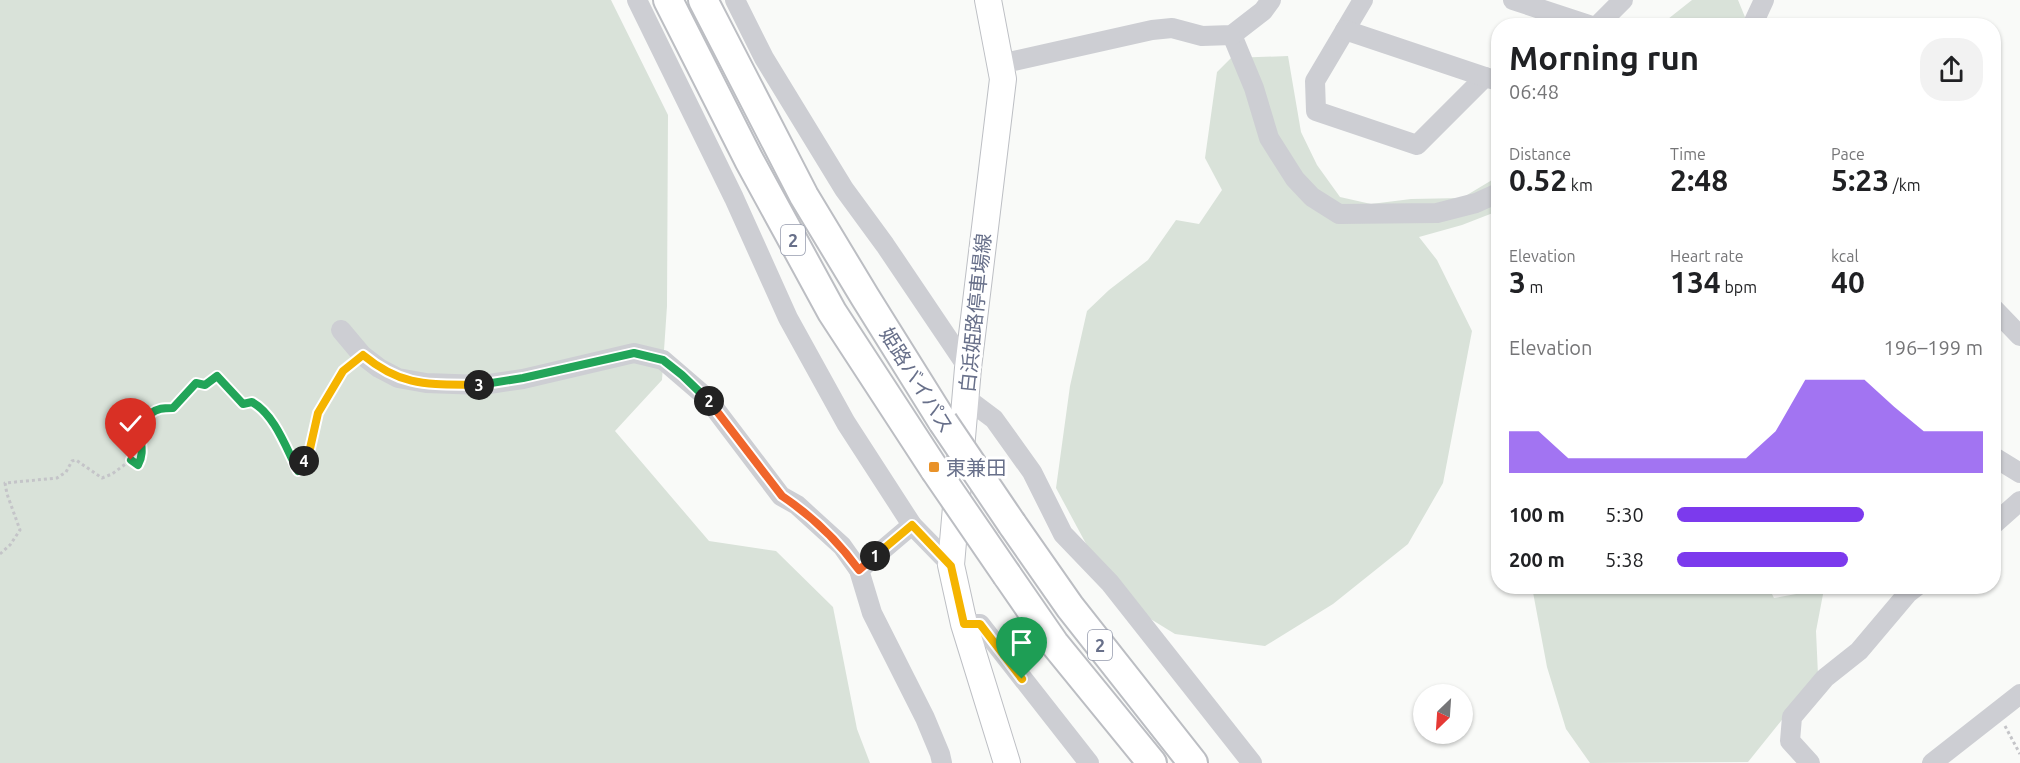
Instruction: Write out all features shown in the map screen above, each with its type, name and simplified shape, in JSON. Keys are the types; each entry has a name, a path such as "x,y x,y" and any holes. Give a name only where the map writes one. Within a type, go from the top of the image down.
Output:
{"highway":[{"name":"姫路バイパス","path":"668,0 749,160 832,312 934,470 1054,642 1152,763"},
{"name":"姫路バイパス","path":"704,0 804,196 943,422 1070,607 1193,763"}],"main road":[{"name":"白浜姫路停車場線","path":"988,0 1003,79 968,368 951,566 964,624 1007,763"}],"street":[{"path":"637,0 734,198 794,328 846,423 912,525 951,566"},
{"path":"735,0 764,58 844,189 885,245 968,368"},
{"path":"1000,64 1152,30 1172,28 1202,36 1232,35 1263,11 1271,0"},
{"path":"1363,0 1315,81 1316,111 1417,145 1491,80"},
{"path":"1513,0 1568,18"},
{"path":"1604,18 1623,0"},
{"path":"1756,18 1764,0"},
{"path":"1345,30 1491,79"},
{"path":"1232,35 1254,88 1269,138 1294,179 1312,197 1339,214 1437,213 1476,203 1491,196"},
{"path":"2001,316 2020,336"},
{"path":"341,330 363,355 379,368 398,378 426,383 482,385 634,353 663,360 706,397 782,496 797,506 842,546 859,570 872,613 925,718 942,763"},
{"path":"966,398 993,419 1032,472 1064,534 1110,583 1252,763"},
{"path":"2001,461 2020,473"},
{"path":"2001,520 2017,508"},
{"path":"859,570 912,525"},
{"path":"1810,763 1790,741 1792,717 1825,678 1859,651 1907,594"},
{"path":"964,624 980,624 1089,763"},
{"path":"1932,763 2020,694"}],"path":[{"path":"0,554 10,545 20,530 4,483 57,478 66,472 76,460 102,478 112,474 131,460 138,465 142,457 139,427 144,419 158,408 173,408 196,383 205,385 217,376 243,404 252,402 263,408 298,471 309,453 318,413 343,371 363,355"},
{"path":"1998,712 2020,754"}],"shaded area":[{"path":"0,0 611,0 668,115 667,306 662,380 615,431 709,541 776,551 833,607 857,729 870,763 0,763"},
{"path":"1692,0 1738,0 1745,18 1669,18"},
{"path":"1288,56 1301,132 1317,165 1340,197 1371,204 1411,199 1462,198 1491,181 1491,214 1462,225 1419,237 1437,260 1472,331 1443,483 1408,544 1333,604 1265,646 1175,634 1149,618 1098,566 1056,488 1070,386 1087,311 1109,290 1148,260 1176,220 1199,224 1222,190 1205,158 1217,72 1231,58"},
{"path":"1533,594 1772,594 1774,598 1796,594 1823,594 1816,631 1818,675 1748,762 1590,763 1566,729 1547,667"}],"place":[{"name":"東兼田","path":"934,467"}],"route":[{"path":"131,460 138,465 142,457 139,427 144,419 158,408 173,408 196,383 205,385 217,376 243,404 252,402 263,408 298,471 309,453 318,413 343,371 363,355 379,368 398,378 426,383 482,385 634,353 663,360 706,397 782,496 821,526 842,546 859,570 912,525 951,566 964,624 980,624 1022,679"}]}
